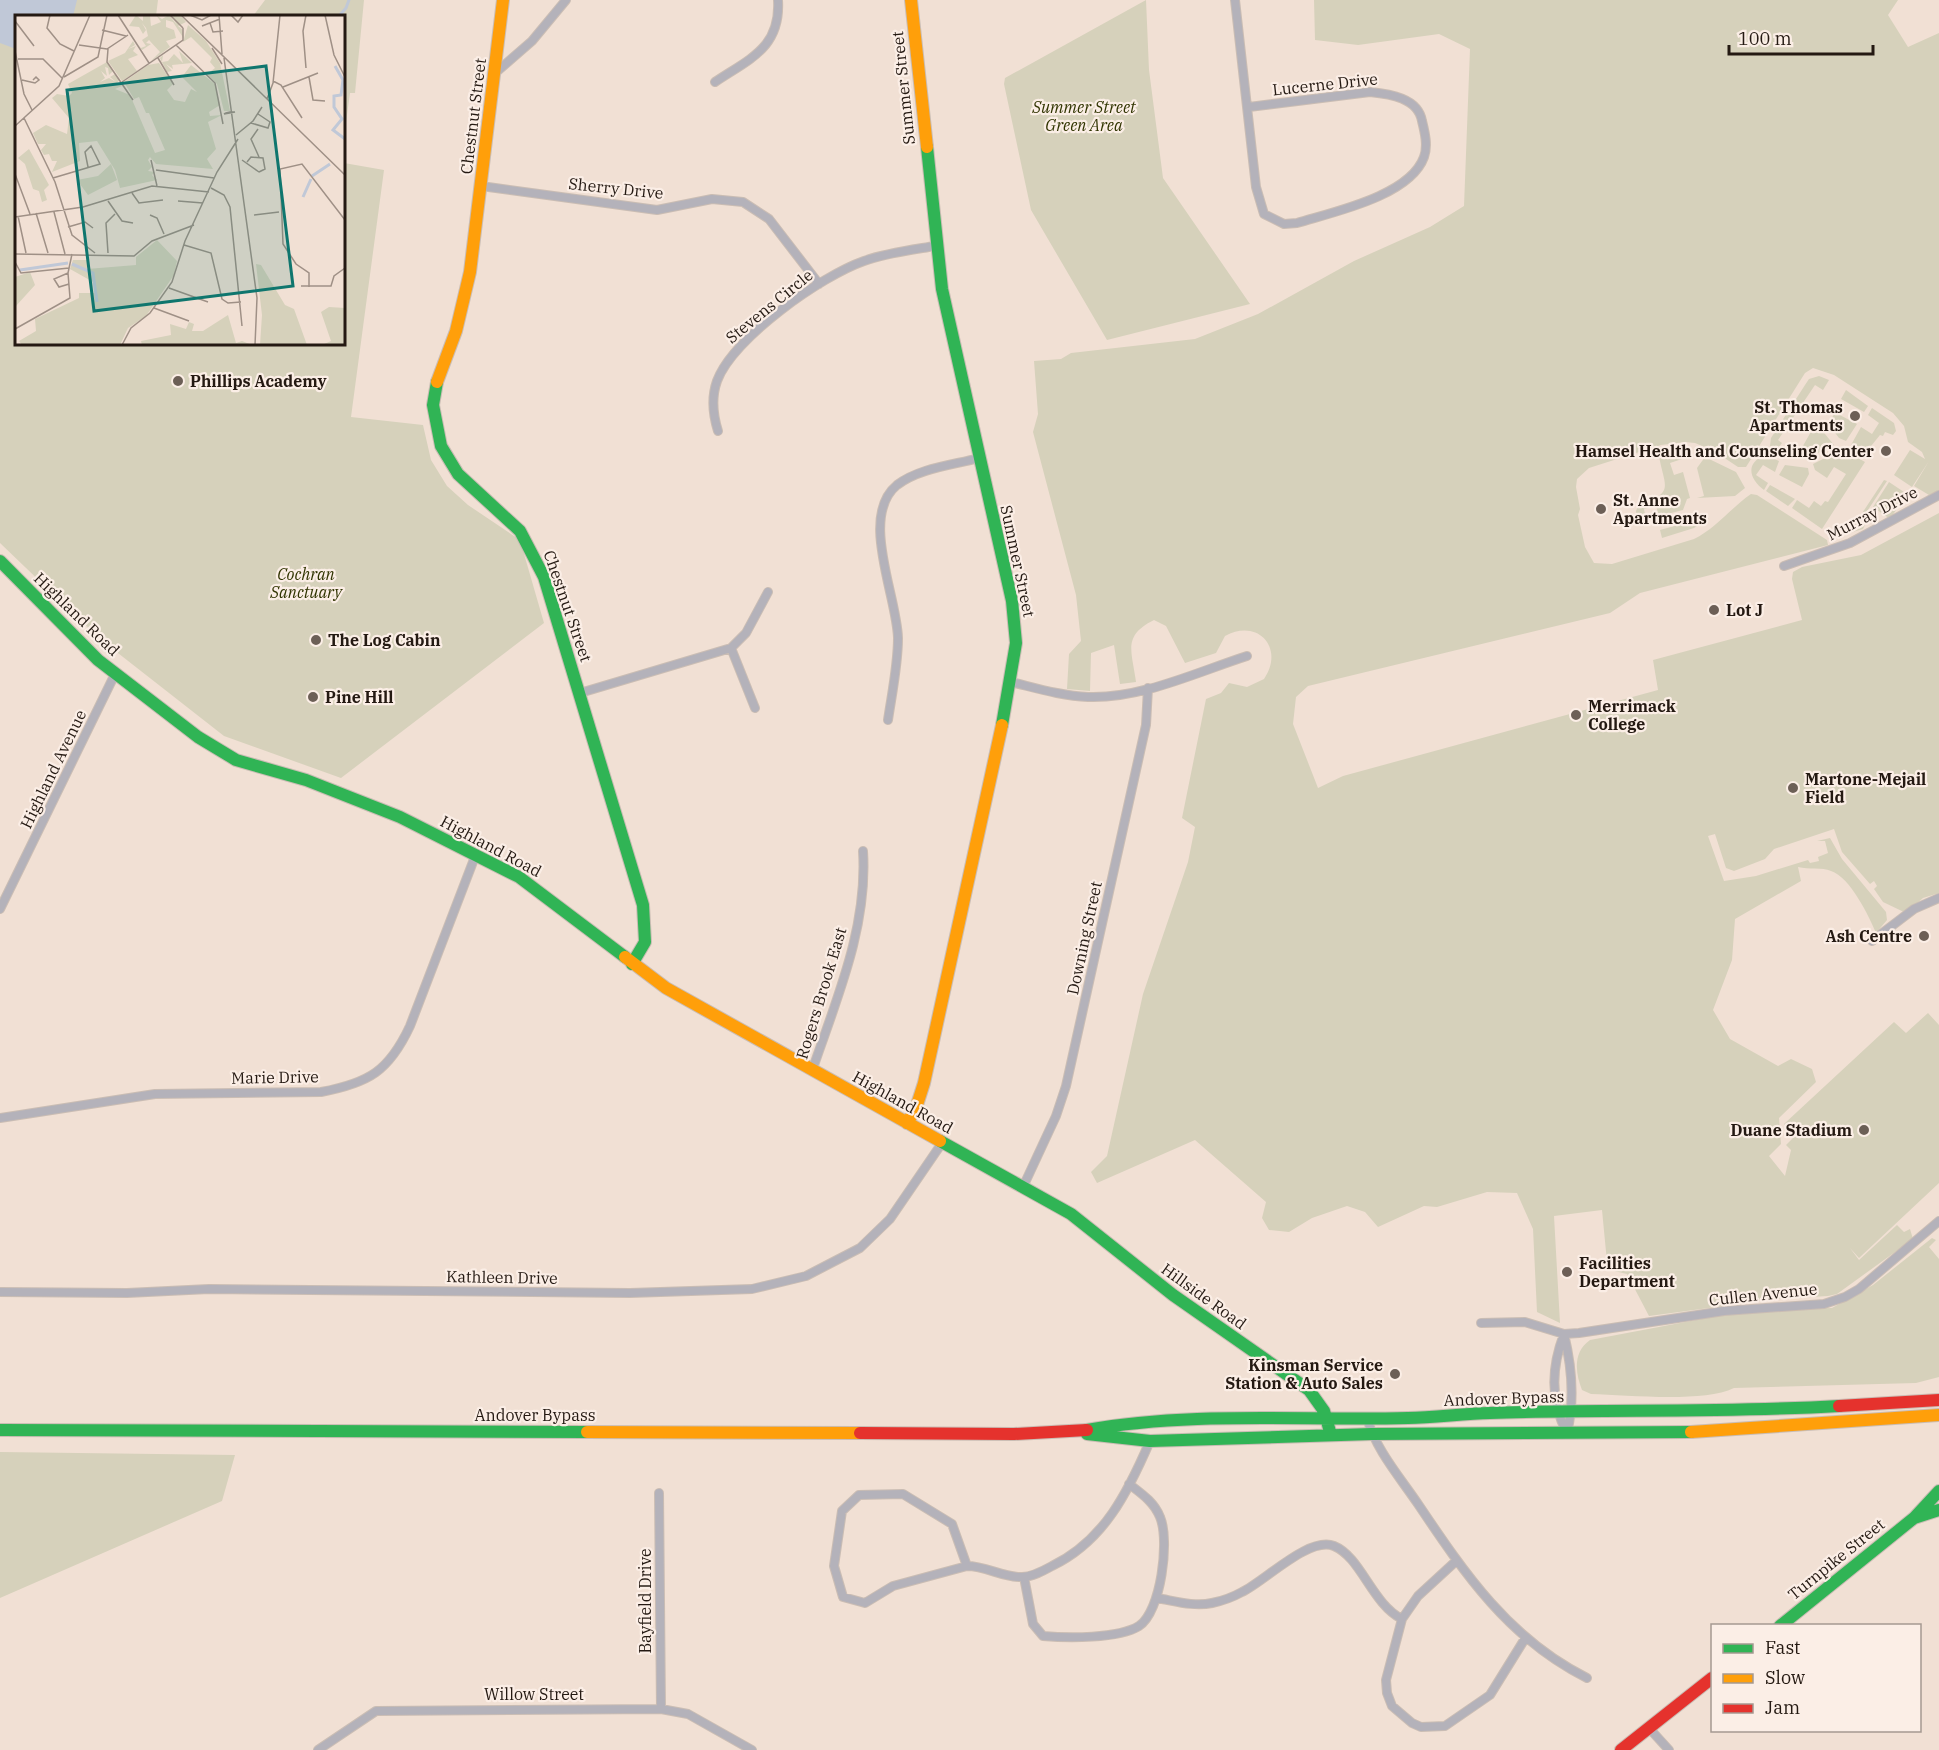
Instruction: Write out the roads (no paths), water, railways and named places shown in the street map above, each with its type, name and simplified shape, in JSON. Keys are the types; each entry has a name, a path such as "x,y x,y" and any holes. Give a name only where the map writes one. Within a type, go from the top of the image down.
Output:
{"main road":[{"name":"Chestnut Street","path":"503,0 465,301 435,392 436,432 441,446 458,474 520,531 533,552 544,577 643,905 645,942 632,964"},
{"name":"Summer Street","path":"908,1123 919,1101 926,1075 1011,682 1015,652 1015,617 950,332 935,246 910,0"},
{"name":"Highland Road","path":"0,561 74,637 115,674 164,713 236,760 306,780 367,803 476,854 535,887 666,988 1039,1195"},
{"name":"Hillside Road","path":"1039,1195 1071,1214 1173,1295 1309,1390 1318,1398 1328,1417 1331,1435"},
{"path":"1895,1401 1939,1392"},
{"name":"Andover Bypass","path":"1070,1433 1115,1425 1328,1417 1808,1408 1939,1400"},
{"name":"Andover Bypass","path":"0,1430 1070,1433 1150,1441 1372,1434 1713,1432 1939,1417"},
{"name":"Turnpike Street","path":"1782,1624 1914,1518 1939,1491"},
{"name":"Turnpike Street","path":"1914,1518 1939,1510"},
{"path":"1621,1750 1711,1680"}],"street":[{"path":"494,74 532,41 566,0"},
{"path":"715,82 767,45 775,29 778,0"},
{"name":"Lucerne Drive","path":"1236,0 1258,201 1264,214 1284,224 1297,224 1316,218 1396,188 1418,170 1424,156 1426,143 1421,114 1412,104 1387,93 1350,94 1249,107"},
{"name":"Sherry Drive","path":"481,186 657,210 712,199 743,202 769,219 819,284"},
{"name":"Stevens Circle","path":"718,431 713,404 717,382 731,357 768,322 819,284 871,258 935,246"},
{"path":"888,720 898,639 881,543 883,503 897,485 911,476 979,458"},
{"name":"Murray Drive","path":"1784,566 1850,543 1939,495"},
{"path":"580,693 731,648 750,627 768,592"},
{"path":"731,648 755,708"},
{"path":"1011,682 1056,693 1088,697 1148,688 1247,656"},
{"name":"Highland Avenue","path":"0,909 115,674"},
{"name":"Downing Street","path":"1023,1187 1056,1116 1066,1086 1146,725 1148,688"},
{"name":"Rogers Brook East","path":"812,1071 857,932 865,878 863,851"},
{"name":"Marie Drive","path":"0,1118 154,1094 321,1092 344,1088 375,1075 396,1053 410,1026 476,854"},
{"path":"1872,941 1914,909 1939,898"},
{"name":"Kathleen Drive","path":"0,1292 127,1293 209,1289 630,1293 752,1288 806,1276 860,1248 890,1219 942,1143"},
{"name":"Cullen Avenue","path":"1564,1334 1724,1311 1835,1301 1876,1276 1939,1221"},
{"path":"1481,1323 1525,1322 1564,1334"},
{"path":"1564,1334 1569,1357 1572,1412 1567,1433"},
{"path":"1564,1334 1555,1359 1556,1412 1567,1433"},
{"path":"1367,1418 1372,1434 1455,1562 1474,1586 1554,1661 1587,1677"},
{"path":"967,1566 952,1524 903,1494 859,1495 842,1511 834,1566 843,1598 865,1603 893,1586 967,1566 1024,1577 1057,1564 1096,1536 1112,1515 1150,1441"},
{"path":"1024,1577 1033,1624 1043,1636 1068,1637 1127,1632 1140,1626 1149,1616 1157,1598 1164,1529 1156,1509 1148,1498 1129,1484"},
{"name":"Bayfield Drive","path":"659,1492 661,1708"},
{"path":"1157,1598 1197,1604 1222,1600 1241,1593 1301,1553 1320,1544 1337,1548 1347,1556 1386,1609 1402,1619"},
{"path":"1455,1562 1418,1596 1402,1619 1388,1666 1387,1693 1392,1706 1401,1715 1422,1727 1445,1726 1477,1707 1500,1681 1506,1666 1527,1637"},
{"name":"Willow Street","path":"318,1750 376,1711 661,1708 688,1714 752,1750"},
{"path":"1649,1728 1669,1750"}],"water":[{"path":"0,0 77,0 73,15 15,15 15,49 0,43"}],"waterway":[{"path":"340,15 349,0"}],"place":[{"name":"Phillips Academy","path":"178,381"},
{"name":"St. Thomas Apartments","path":"1855,416"},
{"name":"Hamsel Health and Counseling Center","path":"1886,451"},
{"name":"St. Anne Apartments","path":"1601,509"},
{"name":"Lot J","path":"1714,610"},
{"name":"The Log Cabin","path":"316,640"},
{"name":"Pine Hill","path":"313,697"},
{"name":"Merrimack College","path":"1576,715"},
{"name":"Martone-Mejail Field","path":"1793,788"},
{"name":"Ash Centre","path":"1924,936"},
{"name":"Duane Stadium","path":"1864,1130"},
{"name":"Facilities Department","path":"1567,1272"},
{"name":"Kinsman Service Station & Auto Sales","path":"1395,1374"}],"park label":[{"name":"Summer Street Green Area","path":"1084,116"},
{"name":"Cochran Sanctuary","path":"306,583"}]}
